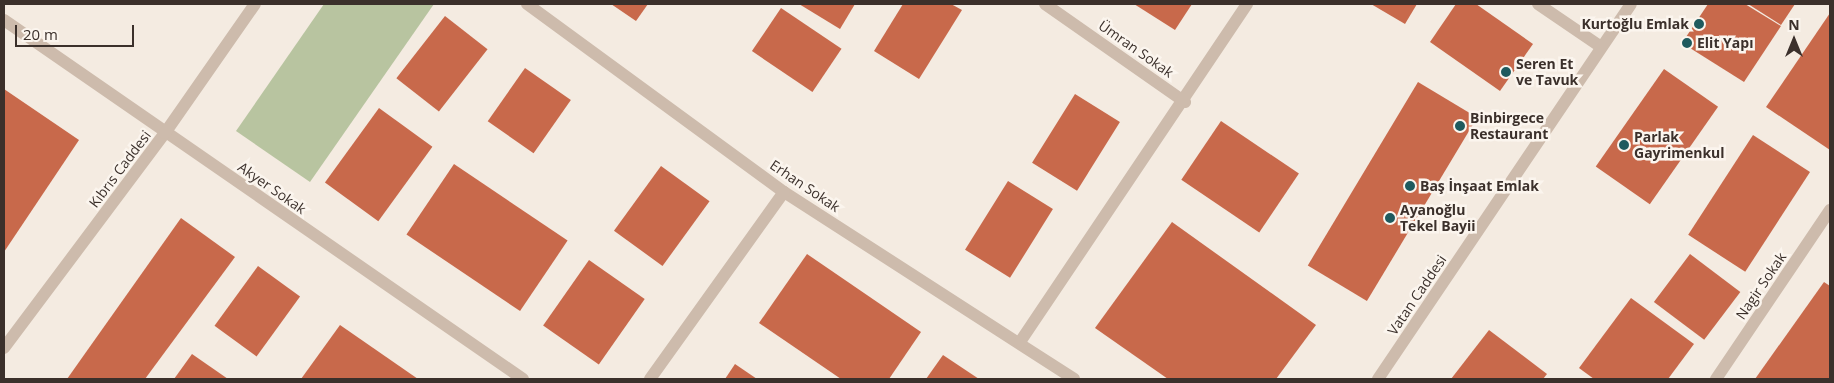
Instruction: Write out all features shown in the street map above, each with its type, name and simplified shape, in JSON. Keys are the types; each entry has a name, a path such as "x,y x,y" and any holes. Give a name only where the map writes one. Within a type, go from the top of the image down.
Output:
{"street":[{"name":"Kıbrıs Caddesi","path":"4,348 165,133 255,4"},
{"name":"Erhan Sokak","path":"527,4 784,192 1020,342 1074,379"},
{"name":"Ümran Sokak","path":"1045,4 1184,102"},
{"path":"1020,342 1184,102 1247,4"},
{"path":"1538,4 1601,47"},
{"name":"Vatan Caddesi","path":"1378,379 1631,4"},
{"name":"Akyer Sokak","path":"4,20 523,379"},
{"path":"650,379 784,192"},
{"name":"Nagir Sokak","path":"1716,379 1830,210"}],"green space":[{"path":"324,4 434,4 310,182 236,131"}],"building":[{"path":"611,4 648,4 636,21"},
{"path":"799,4 855,4 840,29"},
{"path":"903,4 951,4 962,10 919,79 874,51"},
{"path":"1134,4 1192,4 1175,30"},
{"path":"1371,4 1417,4 1405,24"},
{"path":"1456,4 1476,4 1533,44 1500,91 1430,42"},
{"path":"1708,4 1745,4 1781,26 1744,82 1682,43"},
{"path":"1748,4 1795,4 1781,25"},
{"path":"781,8 842,49 812,92 752,51"},
{"path":"1830,13 1830,150 1766,107"},
{"path":"445,16 488,49 439,111 396,78"},
{"path":"525,68 571,100 534,153 488,121"},
{"path":"1664,69 1718,107 1650,204 1596,166"},
{"path":"1418,82 1477,118 1367,301 1308,265"},
{"path":"4,89 79,140 4,252"},
{"path":"1075,94 1120,122 1077,191 1032,163"},
{"path":"379,108 432,147 378,221 325,182"},
{"path":"1221,121 1299,174 1259,232 1181,180"},
{"path":"1753,135 1810,172 1745,272 1688,235"},
{"path":"454,164 568,241 520,311 406,234"},
{"path":"661,166 710,201 663,266 614,231"},
{"path":"1008,181 1053,209 1010,278 965,250"},
{"path":"181,218 235,257 145,379 67,379"},
{"path":"1172,222 1316,325 1276,379 1168,379 1095,328"},
{"path":"807,254 921,332 889,379 841,379 759,323"},
{"path":"1690,254 1740,292 1704,340 1654,302"},
{"path":"589,260 645,299 599,365 543,326"},
{"path":"258,266 300,297 257,356 215,326"},
{"path":"1824,282 1830,286 1830,379 1755,379"},
{"path":"1631,298 1694,344 1668,379 1594,379 1579,368"},
{"path":"340,325 418,379 301,379"},
{"path":"1489,330 1547,374 1543,379 1451,379"},
{"path":"192,354 228,379 174,379"},
{"path":"943,355 979,379 926,379"},
{"path":"735,364 757,379 725,379"}],"place":[{"name":"Kurtoğlu Emlak","path":"1699,24"},
{"name":"Elit Yapı","path":"1687,43"},
{"name":"Seren Et ve Tavuk","path":"1506,72"},
{"name":"Binbirgece Restaurant","path":"1460,126"},
{"name":"Parlak Gayrimenkul","path":"1624,145"},
{"name":"Baş İnşaat Emlak","path":"1410,186"},
{"name":"Ayanoğlu Tekel Bayii","path":"1390,218"}]}
